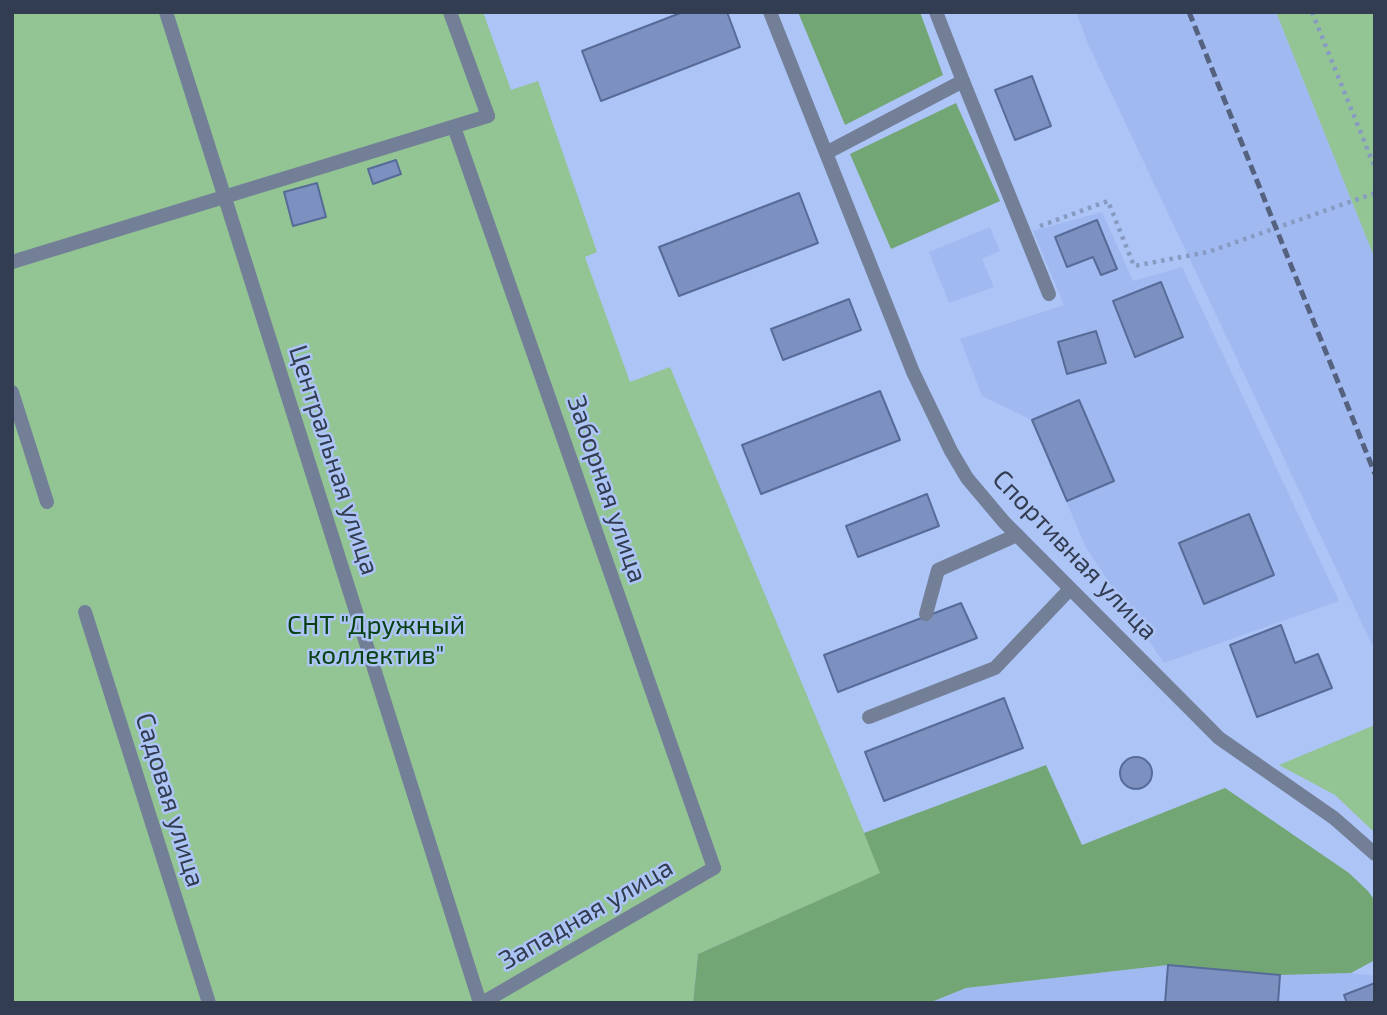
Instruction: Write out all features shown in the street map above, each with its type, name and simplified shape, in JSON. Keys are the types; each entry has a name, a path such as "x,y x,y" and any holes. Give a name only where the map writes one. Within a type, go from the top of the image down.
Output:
{"street":[{"name":"Центральная улица","path":"166,12 481,1003"},
{"path":"12,262 488,116 450,12"},
{"name":"Спортивная улица","path":"770,12 913,372 967,478 1017,535 1219,738 1334,818 1375,854"},
{"path":"936,12 1049,294"},
{"path":"826,153 963,81"},
{"name":"Заборная улица","path":"454,127 714,868"},
{"path":"12,392 47,502"},
{"path":"926,614 938,570 1017,535"},
{"path":"869,717 995,668 1070,589"},
{"name":"Садовая улица","path":"85,612 209,1003"},
{"name":"Западная улица","path":"481,1003 714,868"}],"path":[{"path":"1312,12 1375,168"},
{"path":"1025,232 1108,201 1134,266 1208,252 1375,194"}],"shaded area":[{"path":"1076,12 1276,12 1375,259 1375,651 1088,44"},
{"path":"1102,212 1133,281 1182,267 1339,601 1164,663 1086,548 1032,420 982,396 960,339 1064,305 1033,231"},
{"path":"990,227 1000,251 982,259 994,287 949,303 929,252"},
{"path":"1168,965 1280,975 1351,973 1375,976 1375,1003 929,1003 966,988"}],"green space":[{"name":"СНТ \"Дружный коллектив\"","path":"12,12 483,12 511,90 538,81 597,252 585,257 630,382 670,367 881,873 698,954 693,1003 12,1003"},
{"path":"798,12 920,12 943,75 845,125"},
{"path":"1276,12 1375,12 1375,259"},
{"path":"956,103 1000,201 891,249 850,154"},
{"path":"1375,725 1375,833 1335,795 1279,765"},
{"path":"1046,765 1082,845 1225,788 1349,873 1368,891 1375,901 1375,960 1351,973 1280,975 1168,965 966,988 929,1003 693,1003 698,954 880,873 864,833"}],"building":[{"path":"683,12 727,12 740,47 601,101 582,51"},
{"path":"1032,76 1051,126 1015,140 995,90"},
{"path":"396,160 401,174 373,184 368,169"},
{"path":"317,183 326,217 293,226 284,192"},
{"path":"799,193 818,243 679,296 659,247"},
{"path":"1097,220 1117,269 1101,275 1093,257 1067,267 1055,237"},
{"path":"1161,282 1183,337 1135,357 1113,301"},
{"path":"849,299 861,330 783,360 771,329"},
{"path":"1096,331 1106,363 1067,374 1058,342"},
{"path":"880,391 900,440 761,494 742,445"},
{"path":"1079,400 1114,481 1067,501 1032,420"},
{"path":"927,494 939,526 858,557 846,526"},
{"path":"1249,514 1274,575 1204,604 1179,543"},
{"path":"961,603 977,638 838,692 824,655"},
{"path":"1281,625 1295,663 1318,654 1332,688 1257,717 1230,645"},
{"path":"1004,698 1023,748 884,801 865,752"},
{"path":"1136,757 1147,762 1152,773 1147,784 1136,789 1125,784 1120,773 1125,762"},
{"path":"1168,965 1280,975 1278,1003 1165,1003"},
{"path":"1375,983 1375,1003 1347,1003 1344,995"}],"railway":[{"path":"1189,12 1375,474"}]}
